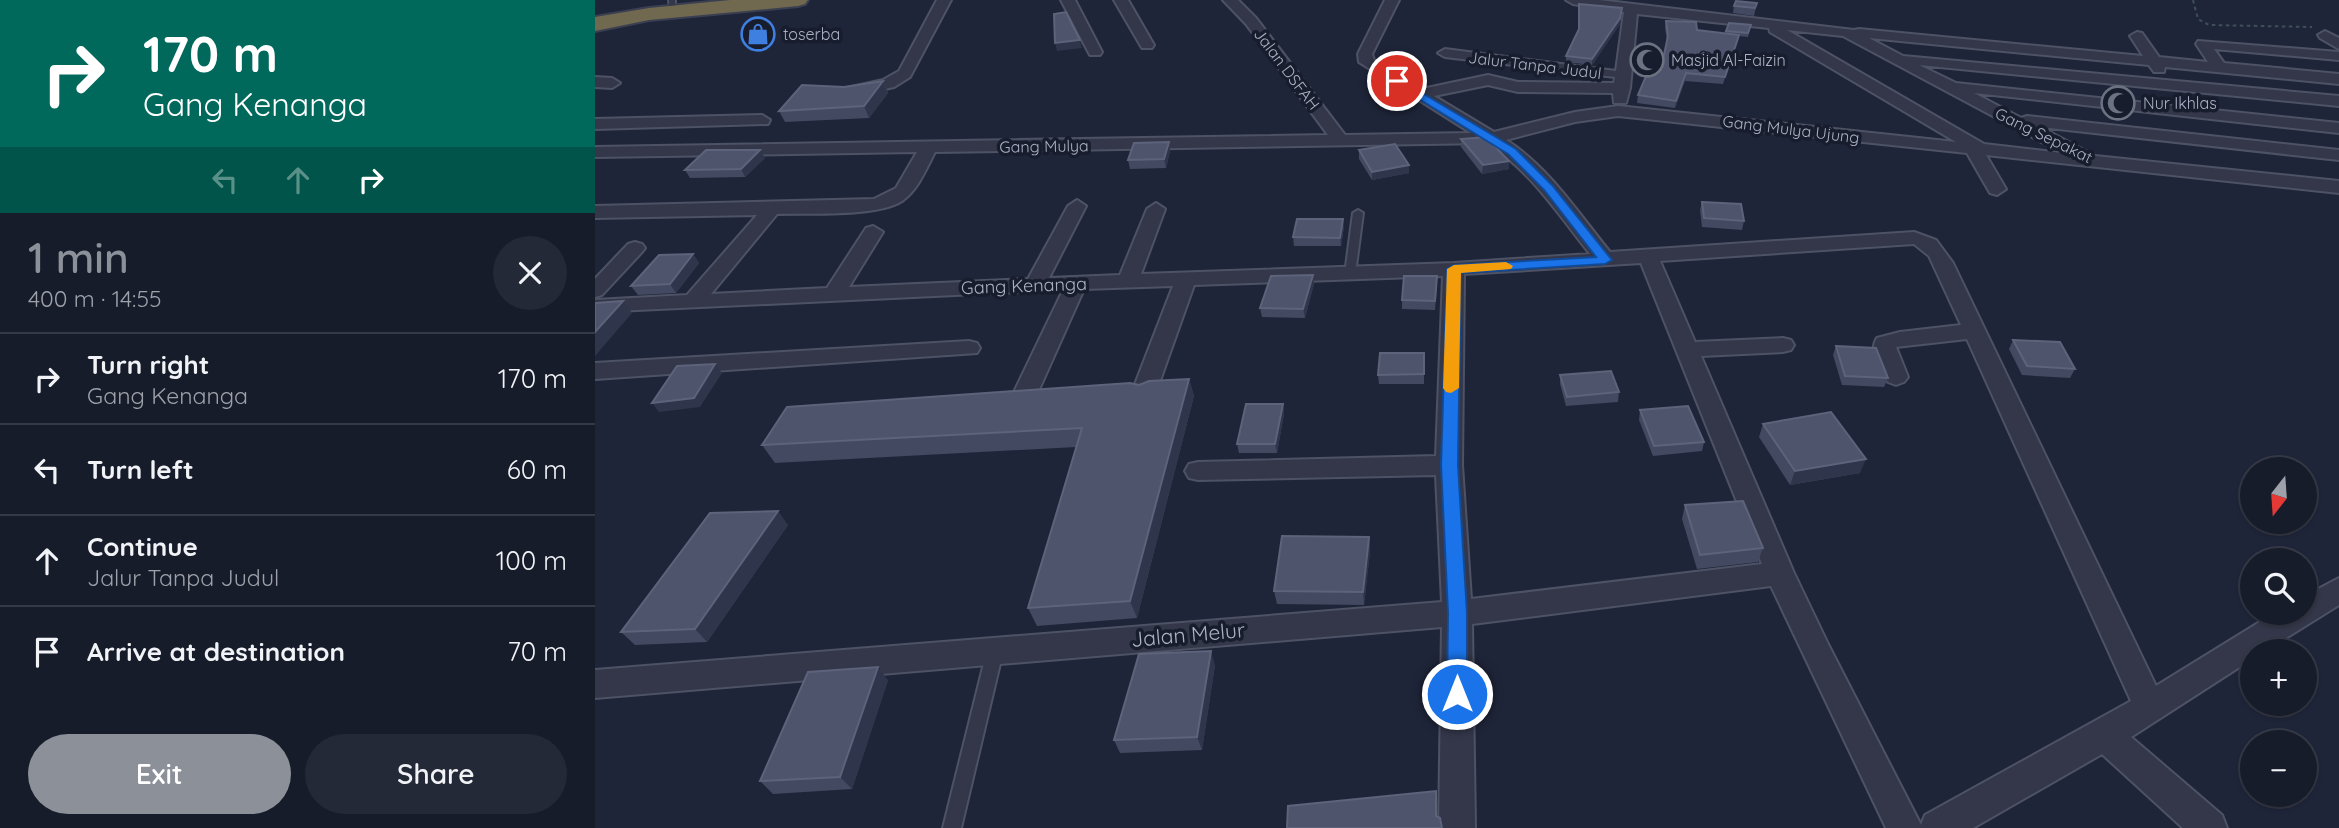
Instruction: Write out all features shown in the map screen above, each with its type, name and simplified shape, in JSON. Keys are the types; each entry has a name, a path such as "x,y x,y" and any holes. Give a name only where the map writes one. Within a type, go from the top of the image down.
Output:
{"highway":[{"path":"598,21 673,6 798,0"}],"street":[{"path":"832,93 874,88 898,80 905,74 944,0"},
{"path":"1068,0 1095,52"},
{"path":"1121,0 1147,45"},
{"name":"Jalan DSFAH","path":"1230,0 1251,21 1341,141"},
{"path":"1392,0 1365,54 1365,60 1492,138 1533,171 1605,260"},
{"name":"Gang Sepakat","path":"1573,0 1614,3 1631,9 1766,25 1846,32 2091,161 2339,187"},
{"name":"Jalur Tanpa Judul","path":"1618,111 1631,9"},
{"name":"Gang Sepakat","path":"1766,25 1980,151"},
{"path":"2319,31 2339,45"},
{"path":"1846,32 2065,47 2153,61 2339,79"},
{"path":"2137,36 2168,85"},
{"path":"2219,66 2203,44 2339,56"},
{"name":"Jalur Tanpa Judul","path":"1445,53 1623,82"},
{"path":"1895,57 2339,101"},
{"path":"1419,94 1488,80 1518,86 1623,82"},
{"path":"2116,80 2130,105"},
{"path":"1948,85 2339,128"},
{"path":"2237,91 2258,119"},
{"name":"Gang Mulya Ujung","path":"1492,138 1575,117 1618,111 2091,161"},
{"path":"2186,111 2204,140"},
{"path":"595,124 762,120"},
{"path":"2012,120 2339,155"},
{"name":"Gang Mulya","path":"595,152 1492,138"},
{"path":"595,212 772,209 890,202 903,193 928,148"},
{"path":"2284,149 2311,184"},
{"path":"1980,151 1997,188"},
{"path":"1035,285 1077,206"},
{"path":"693,301 772,209"},
{"path":"1128,281 1156,209"},
{"path":"833,296 873,232"},
{"name":"Gang Kenanga","path":"595,306 1454,269 1919,239 1935,248 2042,472 2149,706"},
{"path":"595,291 635,248"},
{"path":"1648,256 1780,573 1817,654 1905,828"},
{"path":"1454,269 1450,465 1457,613 1457,828"},
{"path":"1144,392 1186,279"},
{"path":"1025,392 1076,284"},
{"path":"1896,377 1885,354 1885,343 1900,338 1973,331"},
{"path":"1688,349 1783,345"},
{"path":"595,371 969,348"},
{"path":"1198,471 1450,465"},
{"name":"Jalan Melur","path":"595,684 1457,613 1780,573"},
{"path":"2317,603 2339,590"},
{"path":"1948,826 2105,735 2282,625"},
{"path":"2105,735 2209,828"}],"lane":[{"path":"1350,274 1358,213"},
{"path":"952,828 995,651"}],"path":[{"path":"2193,0 2198,19 2209,25 2319,31"}],"building":[{"path":"1736,1 1757,3 1755,8 1734,6"},
{"path":"1579,4 1622,8 1620,18 1592,59 1566,56 1579,29"},
{"path":"1066,12 1080,40 1055,43 1054,14"},
{"path":"1666,21 1696,22 1697,30 1739,35 1725,77 1686,73 1676,101 1638,95 1650,67 1661,69 1668,36"},
{"path":"1729,23 1751,25 1748,33 1726,31"},
{"path":"883,81 864,106 779,111 802,85 844,87"},
{"path":"1486,137 1509,161 1483,165 1461,139"},
{"path":"1169,142 1164,159 1128,160 1134,143"},
{"path":"1395,144 1409,165 1372,172 1359,150"},
{"path":"706,150 760,150 741,169 685,170"},
{"path":"1702,202 1741,204 1744,221 1704,218"},
{"path":"1297,219 1343,219 1340,238 1293,237"},
{"path":"693,254 670,284 631,286 659,255"},
{"path":"1313,275 1303,309 1260,308 1271,276"},
{"path":"1404,276 1437,276 1435,301 1402,300"},
{"path":"623,301 595,332 595,303"},
{"path":"2013,340 2060,342 2075,369 2027,366"},
{"path":"1836,346 1876,348 1888,378 1845,376"},
{"path":"1380,353 1424,353 1424,374 1378,375"},
{"path":"715,364 694,398 652,403 677,366"},
{"path":"1611,371 1619,392 1567,397 1560,375"},
{"path":"1189,379 1130,601 1028,608 1082,428 762,445 787,407 1130,383 1139,385 1149,381"},
{"path":"1246,404 1283,404 1275,444 1237,444"},
{"path":"1688,406 1704,442 1654,446 1640,410"},
{"path":"1831,412 1866,459 1795,471 1763,424"},
{"path":"1743,501 1763,548 1700,555 1685,505"},
{"path":"778,511 695,629 621,632 710,513"},
{"path":"1282,536 1369,537 1363,592 1274,591"},
{"path":"1211,651 1197,737 1114,740 1139,654"},
{"path":"878,667 840,777 760,781 808,672"},
{"path":"1436,791 1436,816 1440,818 1442,828 1287,828 1288,806"}],"slow traffic":[{"path":"1451,388 1454,269 1506,266"}],"place":[{"name":"toserba","path":"758,34"},
{"name":"Masjid Al-Faizin","path":"1647,60"},
{"name":"Nur Ikhlas","path":"2118,103"}],"route":[{"path":"1397,81 1512,151 1548,188 1605,260 1454,269 1450,465 1457,613 1457,694"}]}
